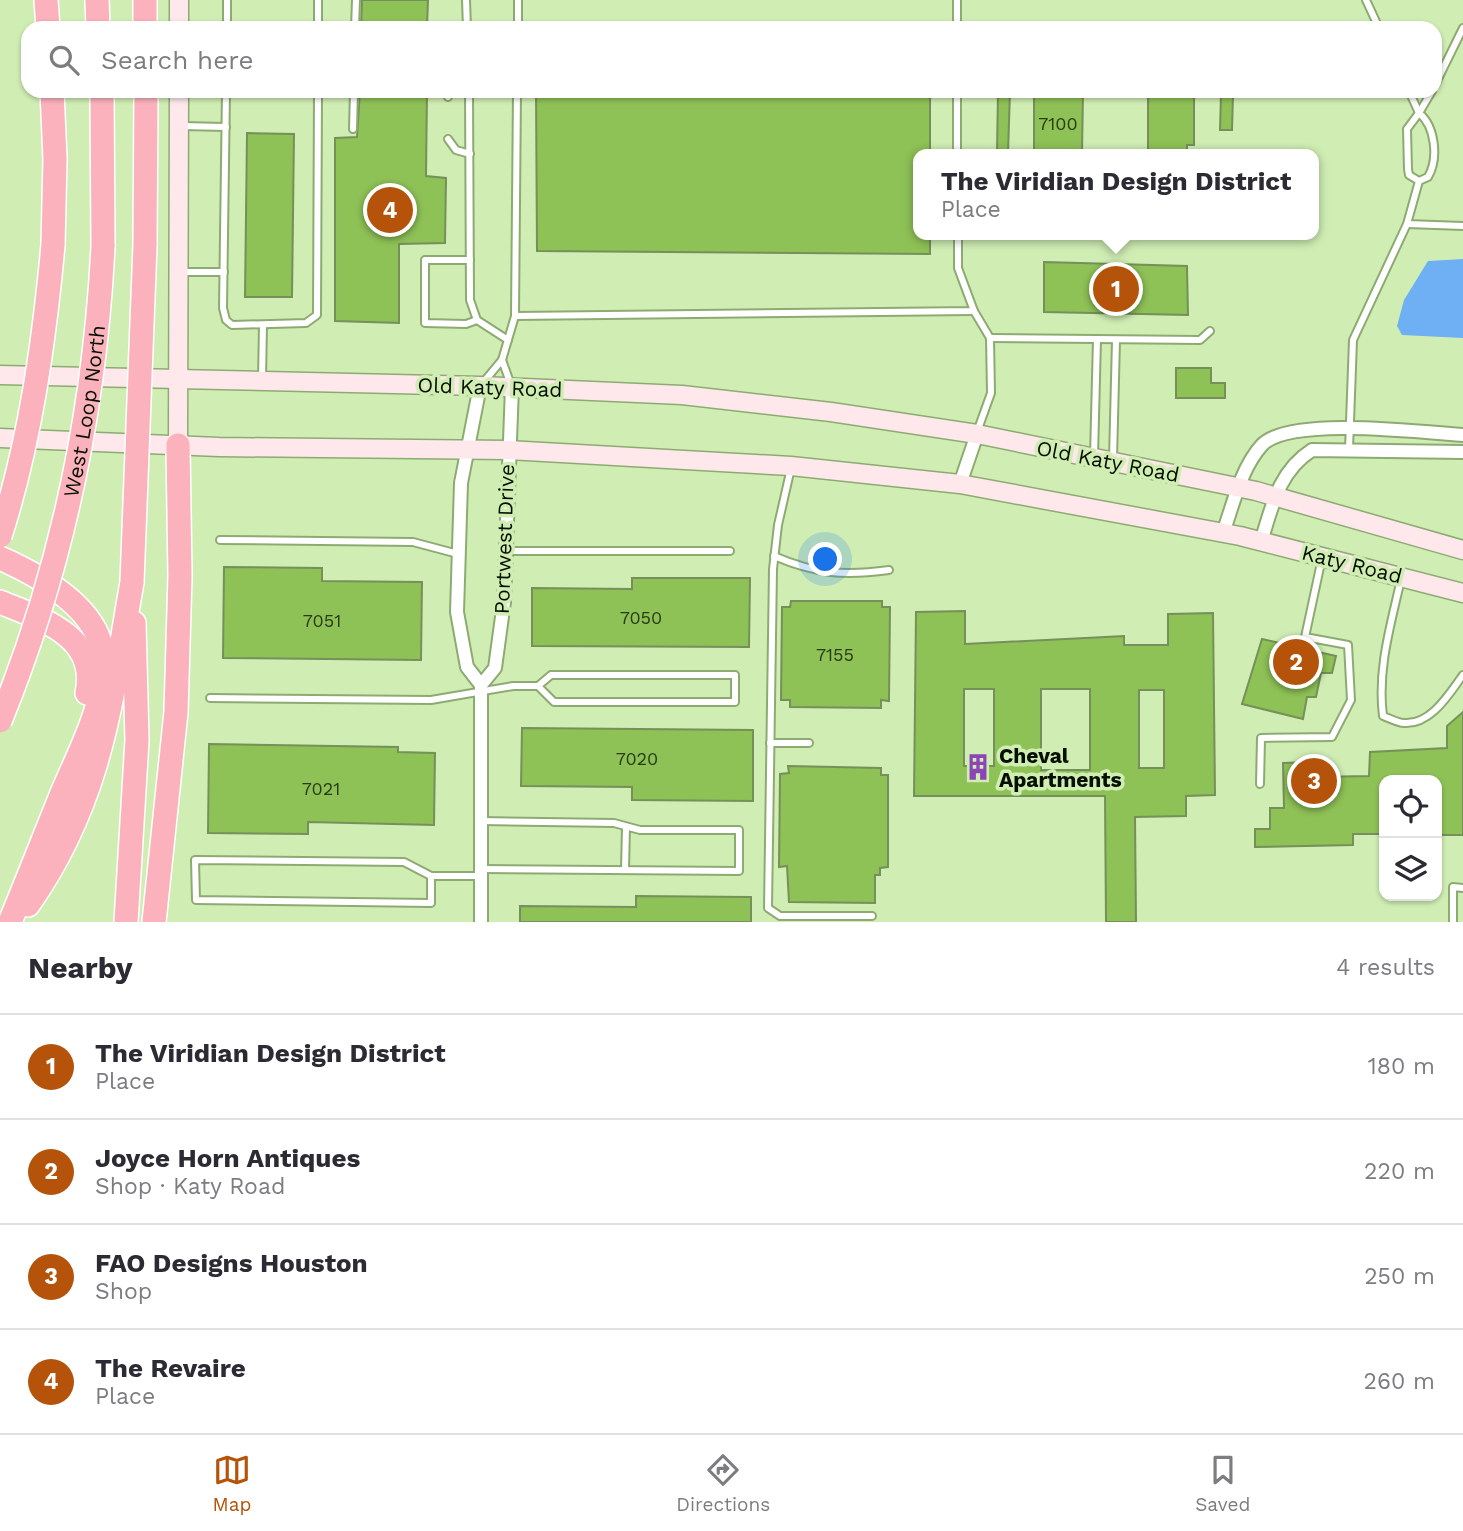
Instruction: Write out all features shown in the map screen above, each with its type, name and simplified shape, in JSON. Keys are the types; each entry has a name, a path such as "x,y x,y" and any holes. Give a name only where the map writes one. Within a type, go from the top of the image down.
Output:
{"highway":[{"path":"46,0 48,21"},
{"path":"97,0 98,21"},
{"path":"145,0 145,21"},
{"path":"0,536 18,471 38,370 53,246 55,159 52,98"},
{"name":"West Loop North","path":"0,721 46,593 72,489 93,360 103,246 102,98"},
{"path":"126,922 138,691 132,582 145,245 146,98"},
{"path":"154,922 176,712 180,576 178,445"},
{"path":"0,558 73,601 94,629 100,645 102,664 95,710 10,922"},
{"path":"16,922 57,857 90,786 106,736 132,582"},
{"path":"0,602 58,627 71,637 87,666 88,685 84,704 0,911"}],"main road":[{"path":"179,0 179,21"},
{"path":"178,445 179,98"},
{"name":"Old Katy Road","path":"0,375 480,386 682,395 831,412 977,434 1248,489"},
{"path":"0,438 178,445 507,450 791,466 960,484 1232,535"},
{"name":"Katy Road","path":"1248,489 1463,550"},
{"name":"Katy Road","path":"1232,535 1463,593"}],"street":[{"name":"Portwest Drive","path":"480,386 461,483 457,612 467,667 481,688 481,922"},
{"name":"Portwest Drive","path":"481,688 495,668 505,603 507,450 512,387"},
{"path":"1232,535 1248,489 1255,453 1272,437 1309,429 1463,435"},
{"path":"960,484 977,434"},
{"path":"1261,542 1275,496 1294,461 1312,450 1463,452"}],"lane":[{"path":"227,0 227,21"},
{"path":"318,0 318,21"},
{"path":"355,21 356,0"},
{"path":"466,0 467,21"},
{"path":"518,0 518,21"},
{"path":"957,0 957,21"},
{"path":"1366,0 1376,21"},
{"path":"1442,71 1463,28"},
{"path":"226,98 224,272 226,320 232,325 306,323 317,315 318,98"},
{"path":"354,98 354,129"},
{"path":"469,98 470,300 477,320 508,340"},
{"path":"480,386 502,360 516,316 517,98"},
{"path":"957,98 957,149"},
{"path":"1349,449 1353,340 1407,225 1419,181 1430,173 1433,131 1419,113 1412,98"},
{"path":"1419,181 1409,175 1407,129 1428,98"},
{"path":"180,126 226,127"},
{"path":"448,139 456,150 470,154"},
{"path":"1407,225 1463,226"},
{"path":"957,240 958,268 974,312 990,338 991,393 977,434"},
{"path":"470,260 425,260 425,323 466,324 477,320"},
{"path":"180,272 224,272"},
{"path":"516,316 974,312"},
{"path":"262,325 262,382"},
{"path":"990,338 1116,340 1146,337 1200,340 1210,331"},
{"path":"1094,458 1097,339"},
{"path":"1113,461 1116,340"},
{"path":"502,360 512,387"},
{"path":"791,466 774,556 768,908 780,916 872,916"},
{"path":"220,540 413,542 459,555"},
{"path":"505,551 730,551"},
{"path":"774,556 816,572 836,574 889,570"},
{"path":"1261,784 1261,738 1332,737 1351,700 1348,645 1305,637 1323,556"},
{"path":"1401,577 1384,653 1380,690 1383,716 1404,723 1425,718 1443,702 1463,676"},
{"path":"209,698 431,700 481,688 538,686 551,675 735,675 735,702 554,702 538,686"},
{"path":"770,743 809,743"},
{"path":"431,876 431,902 195,900 195,860 404,862 431,876 481,872 625,870 739,872 739,830 626,827 614,823 481,821"},
{"path":"625,870 626,827"},
{"path":"1453,922 1453,887 1463,888"}],"water":[{"path":"1463,259 1463,338 1402,335 1397,326 1404,300 1428,261"}],"building":[{"path":"362,0 428,0 427,21 361,21"},
{"path":"360,98 427,98 426,176 446,178 445,243 399,244 399,323 335,321 335,138 357,137"},
{"path":"536,98 930,98 930,149 913,149 913,240 930,240 930,254 537,251"},
{"path":"998,98 1010,98 1008,149 997,149"},
{"path":"1034,98 1083,98 1082,149 1034,149"},
{"path":"1148,98 1194,98 1194,145 1187,145 1187,149 1148,149"},
{"path":"1221,98 1233,98 1232,130 1220,130"},
{"path":"247,133 294,134 292,297 245,297"},
{"path":"1044,262 1187,266 1188,315 1044,312"},
{"path":"1176,368 1211,368 1211,383 1225,383 1225,398 1176,398"},
{"path":"224,567 322,568 322,581 422,582 421,660 223,658"},
{"path":"632,578 750,578 749,647 532,646 532,588 632,589"},
{"path":"791,601 882,601 882,607 890,607 889,701 881,700 881,708 790,707 790,700 781,700 782,607 790,607"},
{"name":"Cheval Apartments","path":"965,611 965,644 1124,636 1124,645 1168,645 1168,614 1213,613 1215,795 1186,796 1186,816 1135,817 1136,922 1106,922 1105,796 914,796 916,612","holes":["964,689 994,689 994,766 964,766","1041,689 1090,689 1090,770 1041,770","1139,690 1164,690 1164,768 1139,768"]},
{"path":"1262,639 1336,656 1332,673 1321,673 1316,697 1307,697 1303,719 1242,704"},
{"path":"1463,712 1463,835 1442,835 1442,775 1379,775 1379,834 1353,834 1353,845 1255,847 1255,829 1270,829 1270,808 1284,808 1283,763 1313,762 1313,777 1369,776 1370,752 1447,748 1447,726"},
{"path":"522,728 753,730 753,801 632,800 632,787 521,786"},
{"path":"209,744 398,747 398,752 435,753 434,825 308,822 308,834 208,833"},
{"path":"788,766 881,768 881,775 888,775 888,867 880,868 880,875 875,875 875,903 789,902 787,866 779,867 780,774 789,773"},
{"path":"636,896 751,897 751,922 520,922 520,906 636,907"}],"place":[{"name":"The Revaire","path":"390,210"},
{"name":"The Viridian Design District","path":"1116,289"},
{"name":"Joyce Horn Antiques","path":"1296,662"},
{"name":"Cheval Apartments","path":"978,767"},
{"name":"FAO Designs Houston","path":"1314,781"}]}
